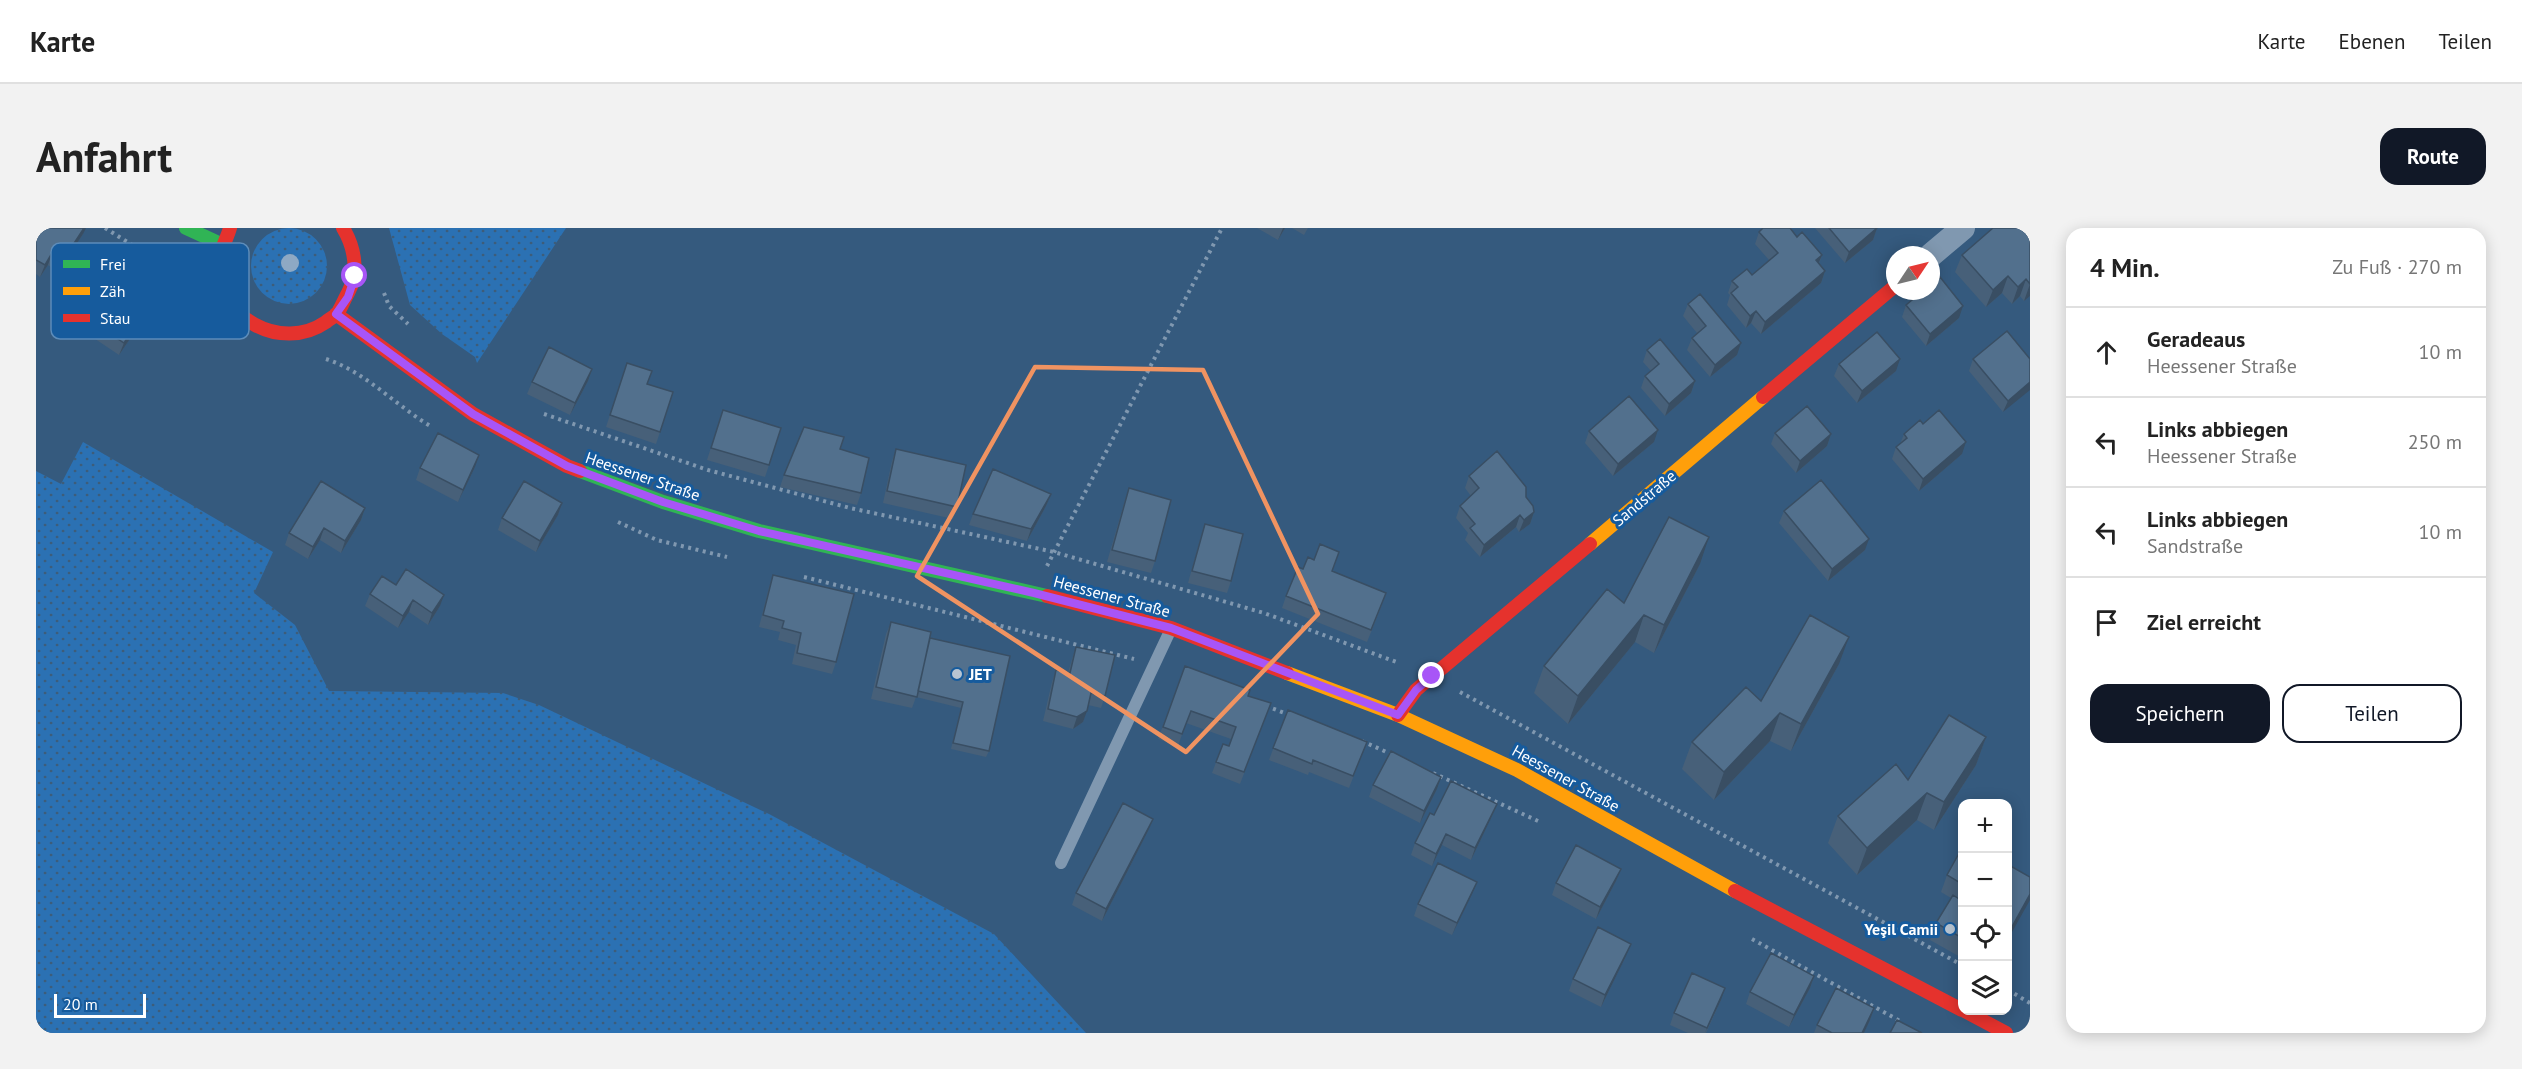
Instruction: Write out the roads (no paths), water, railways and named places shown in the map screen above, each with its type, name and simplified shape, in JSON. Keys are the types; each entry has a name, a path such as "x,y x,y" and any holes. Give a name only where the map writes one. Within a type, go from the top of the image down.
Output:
{"main road":[{"path":"186,228 219,243"},
{"path":"222,243 230,228"},
{"path":"249,325 272,334 295,335 318,328 336,314 348,297 355,276 354,255 343,228"},
{"name":"Sandstraße","path":"1398,715 1416,690 1432,676 1886,294"},
{"name":"Heessener Straße","path":"336,314 473,414 567,466 663,502 759,531 1034,593 1171,628 1398,715 1517,770 1710,878 1958,1007"},
{"name":"Heessener Straße","path":"1972,1015 2006,1033"}],"street":[{"path":"1940,247 1963,228"}],"lane":[{"path":"1061,863 1171,628"}],"place":[{"name":"JET","path":"957,674"},
{"name":"Yeşil Camii","path":"1950,929"}]}
